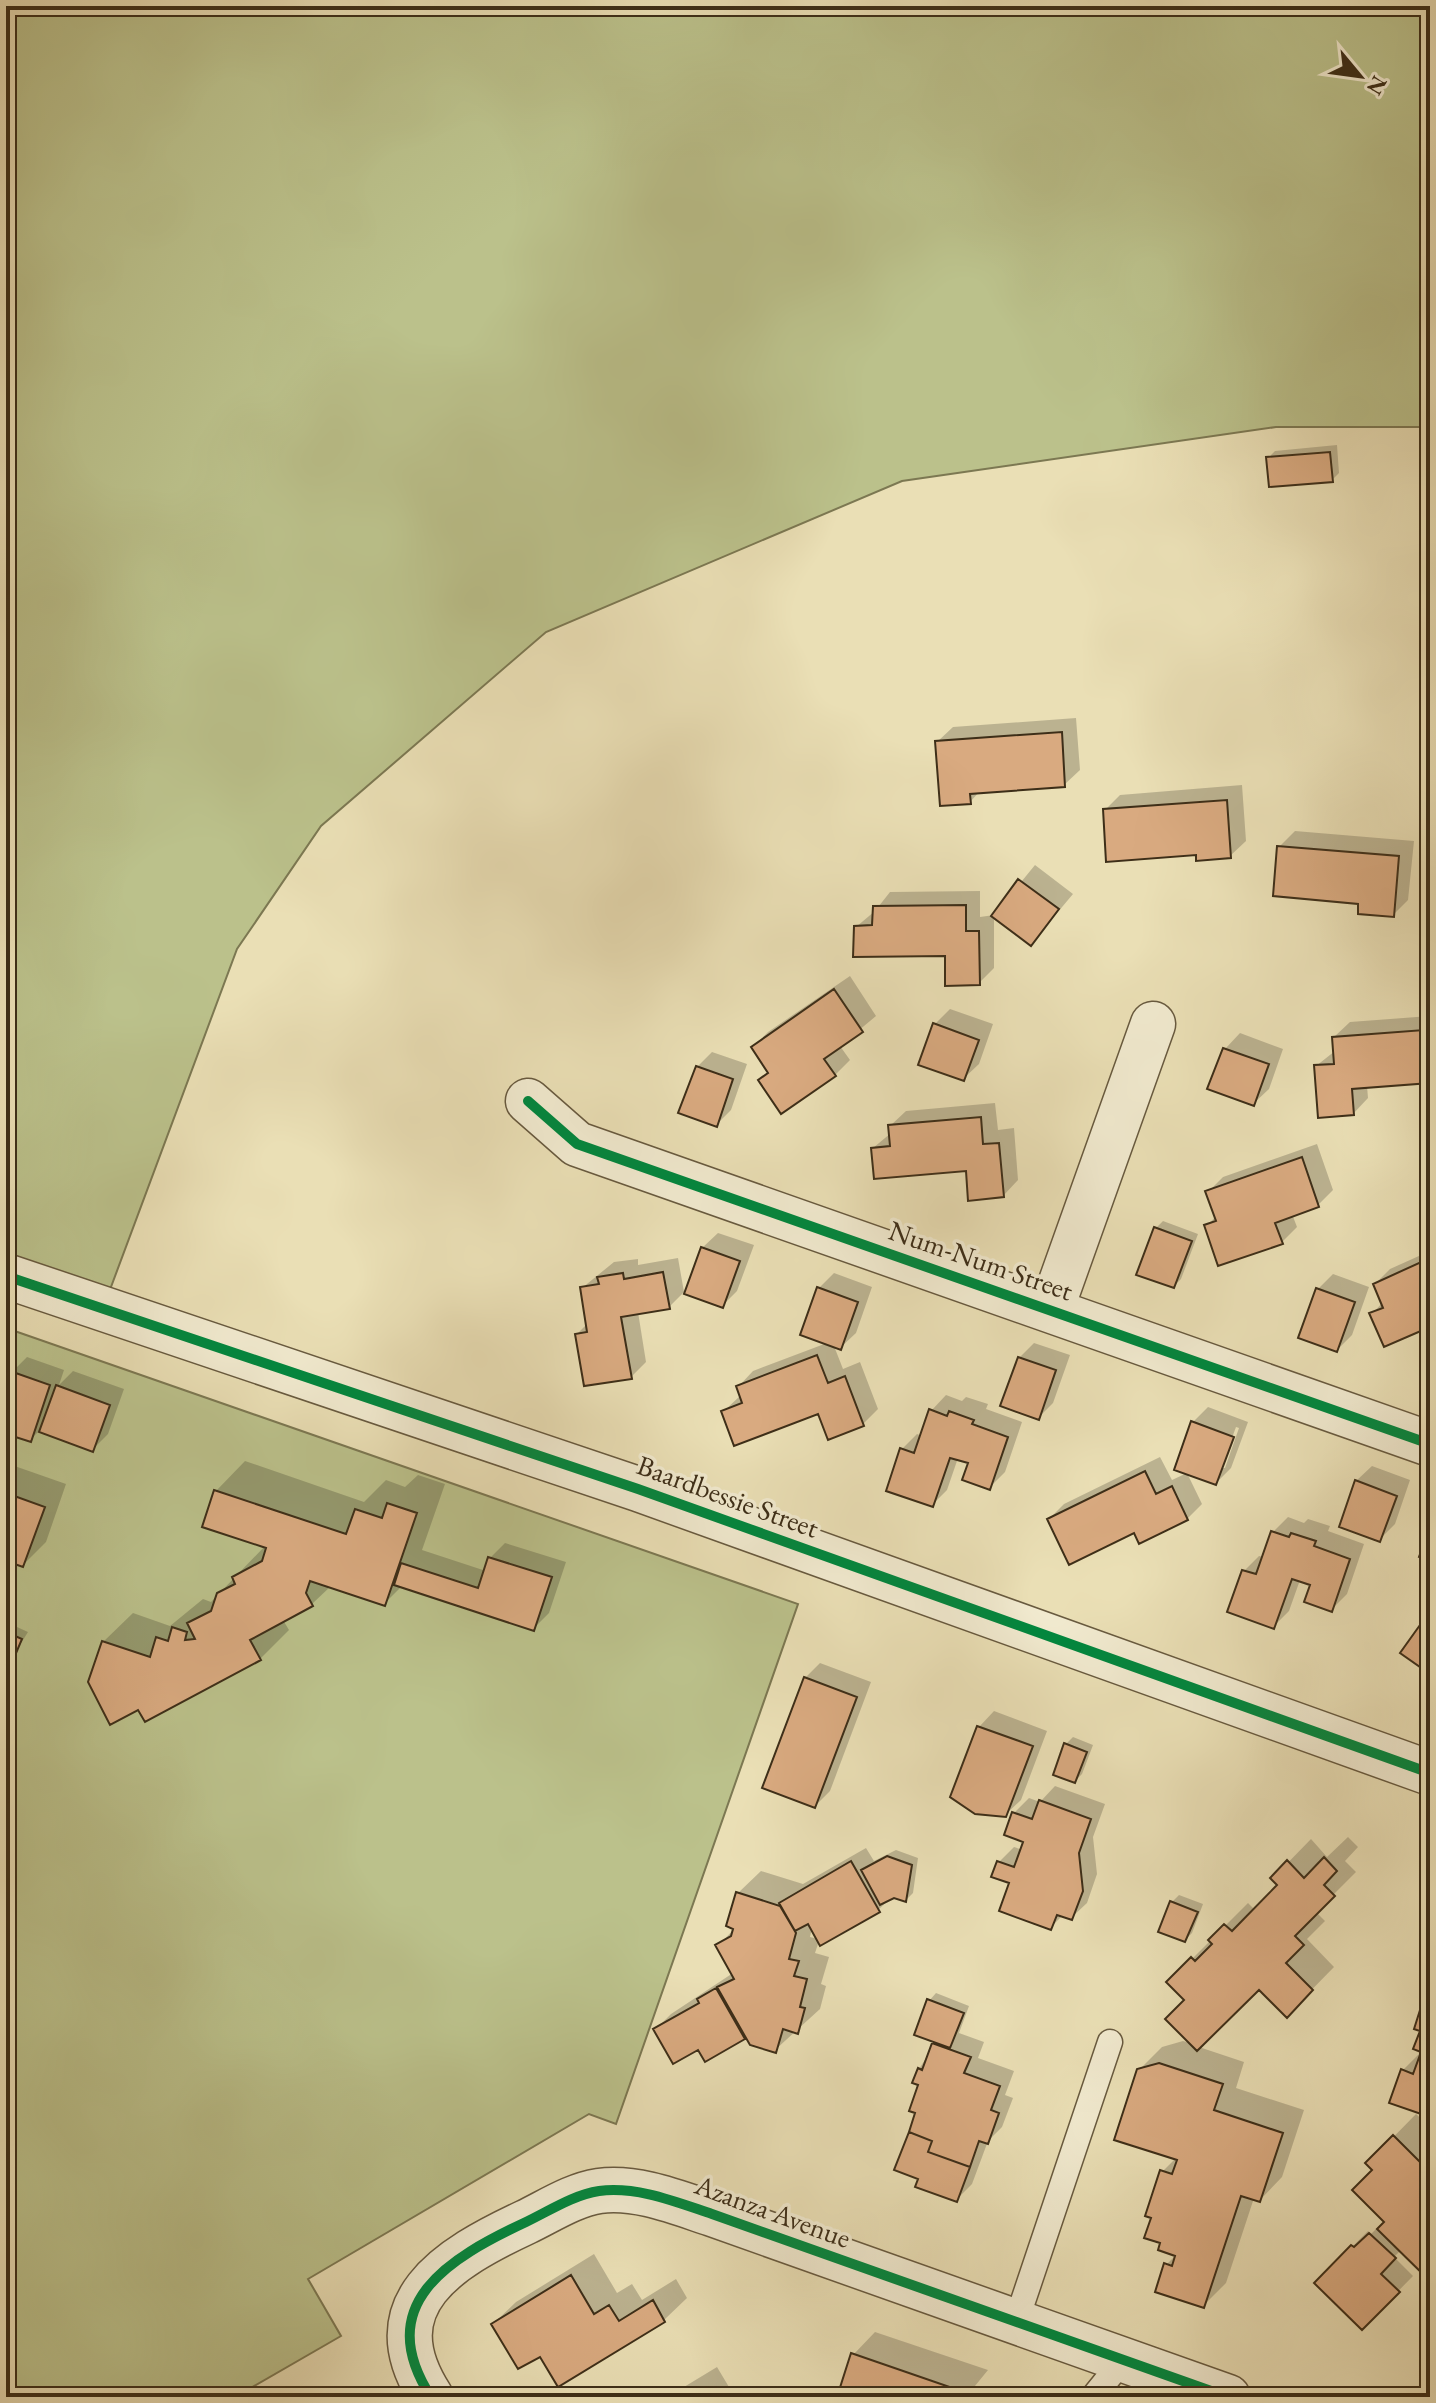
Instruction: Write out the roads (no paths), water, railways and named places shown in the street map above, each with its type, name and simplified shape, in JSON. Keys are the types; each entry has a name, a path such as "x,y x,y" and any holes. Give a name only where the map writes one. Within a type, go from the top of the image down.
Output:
{"street":[{"path":"1051,1310 1153,1024"},
{"name":"Num-Num Street","path":"528,1101 577,1144 1430,1444"},
{"name":"Baardbessie Street","path":"6,1276 638,1489 1430,1773"},
{"name":"Azanza Avenue","path":"431,2397 408,2343 412,2315 423,2289 500,2234 579,2196 619,2190 682,2204 1228,2397"}],"lane":[{"path":"1016,2322 1110,2042"},
{"path":"1093,2397 1123,2360"}]}
